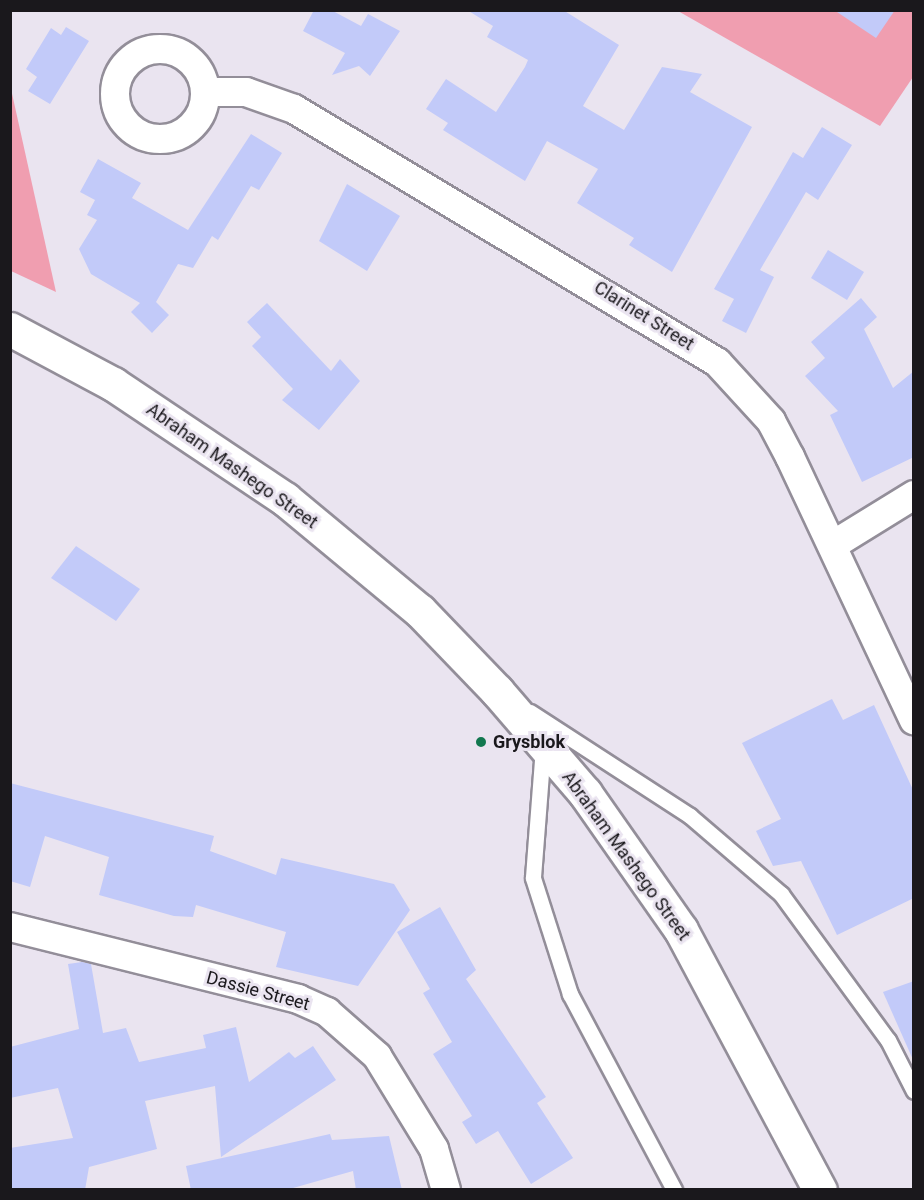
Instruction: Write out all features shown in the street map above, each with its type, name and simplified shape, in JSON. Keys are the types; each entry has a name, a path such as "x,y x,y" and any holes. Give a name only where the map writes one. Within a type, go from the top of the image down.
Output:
{"main road":[{"name":"Abraham Mashego Street","path":"10,329 113,384 285,499 420,611 497,692 585,792 681,930 820,1190"}],"street":[{"name":"Clarinet Street","path":"206,92 246,92 294,109 717,362 771,422 833,545 914,720"},
{"path":"833,545 914,495"},
{"name":"Dassie Street","path":"10,927 298,999 327,1012 377,1056 434,1149 446,1190"}],"lane":[{"path":"497,692 690,816 781,894 888,1040 914,1091"},
{"path":"543,745 534,878 570,994 674,1190"}],"shaded area":[{"path":"678,11 913,11 913,77 880,126"},
{"path":"11,89 56,292 11,271"}],"building":[{"path":"314,10 331,10 361,26 368,14 400,31 370,76 359,66 332,75 345,53 303,31"},
{"path":"467,10 563,10 619,45 583,106 624,130 662,67 702,74 690,92 752,127 672,272 629,245 634,238 577,203 598,169 547,141 525,181 443,130 448,123 426,109 446,79 496,112 528,60 487,37 493,26"},
{"path":"834,10 895,10 876,38"},
{"path":"66,27 89,41 50,104 28,91 37,77 26,69 51,28 61,35"},
{"path":"822,127 852,145 818,200 806,192 760,270 774,277 746,333 722,321 734,299 714,289 793,152 803,158"},
{"path":"251,134 282,153 259,190 251,186 218,240 212,236 193,268 178,264 156,302 169,315 152,333 131,312 140,303 91,274 79,249 97,220 87,215 95,200 80,192 98,159 141,183 132,198 188,230"},
{"path":"347,184 400,216 367,271 319,241"},
{"path":"828,250 864,272 847,300 811,278"},
{"path":"861,298 877,317 864,329 893,388 914,371 914,457 862,482 830,415 838,411 805,376 825,358 811,342"},
{"path":"267,303 331,371 340,359 360,381 319,430 282,400 293,389 252,346 261,337 247,322"},
{"path":"76,546 140,589 116,621 51,578"},
{"path":"832,699 843,720 874,705 914,792 914,898 837,935 801,861 773,866 756,831 781,819 742,743"},
{"path":"10,783 214,836 210,851 276,875 281,858 394,884 410,910 358,986 276,967 286,932 196,905 193,917 174,916 99,895 109,857 45,836 30,887 10,881"},
{"path":"440,907 476,970 466,979 546,1097 537,1103 573,1158 531,1184 498,1131 476,1144 462,1122 472,1116 433,1054 452,1042 423,993 430,989 397,932"},
{"path":"82,962 91,964 103,1033 126,1028 139,1062 206,1048 203,1035 236,1027 249,1082 289,1052 295,1058 313,1046 336,1080 221,1157 215,1086 145,1101 157,1149 89,1167 85,1190 10,1190 10,1148 73,1138 58,1088 10,1098 10,1047 79,1029 68,964"},
{"path":"914,981 914,1062 883,992"},
{"path":"330,1134 332,1140 389,1136 402,1190 356,1190 353,1171 286,1190 191,1190 186,1166"}],"place":[{"name":"Grysblok","path":"481,742"}]}
